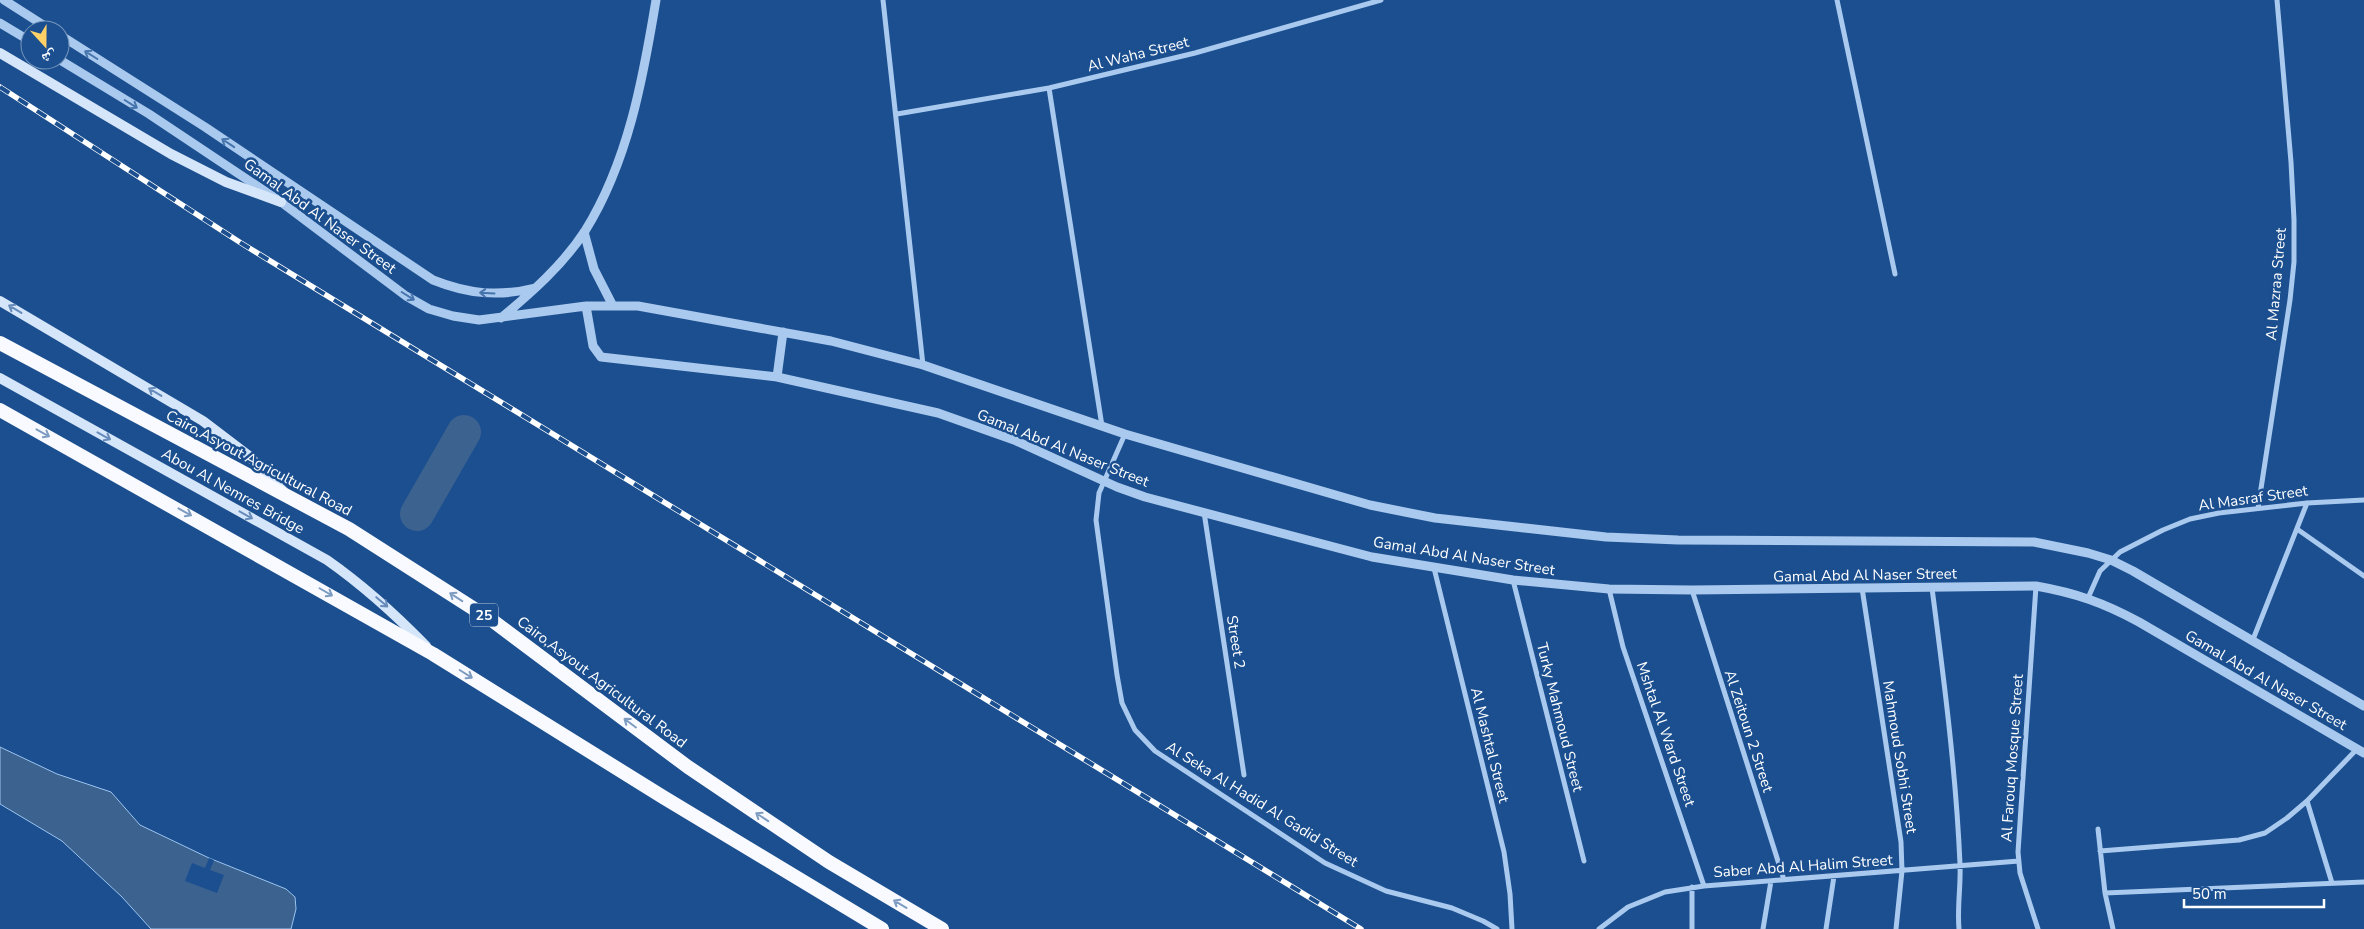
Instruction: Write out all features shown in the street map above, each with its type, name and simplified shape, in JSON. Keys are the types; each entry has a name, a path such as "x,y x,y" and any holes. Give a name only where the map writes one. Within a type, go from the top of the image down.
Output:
{"highway":[{"name":"Cairo,Asyout Agricultural Road","path":"0,343 289,497 381,549 492,621 688,767 829,862 942,929"},
{"path":"0,410 433,654 663,797 882,929"}],"main road":[{"path":"0,53 171,154 226,182 280,202"},
{"name":"Abou Al Nemres Bridge","path":"0,300 203,421 249,456 289,497"},
{"name":"Abou Al Nemres Bridge","path":"0,378 327,560 392,610 433,654"}],"street":[{"path":"4,0 35,20"},
{"path":"500,318 535,288 566,256 584,232 603,197 630,127 640,91 656,0"},
{"path":"883,0 923,365"},
{"name":"Al Waha Street","path":"897,114 1049,88 1195,53 1381,0"},
{"path":"1837,0 1895,274"},
{"name":"Al Mazraa Street","path":"2258,508 2290,300 2294,262 2291,162 2277,0"},
{"path":"0,23 20,35"},
{"name":"Gamal Abd Al Naser Street","path":"70,42 205,128 434,280 469,292 485,294 502,294 535,288"},
{"name":"Gamal Abd Al Naser Street","path":"70,66 149,114 280,202 406,296 429,309 453,316 478,320 586,306 613,306 663,310 783,332 876,352 923,365 1125,434 1370,505 1435,518 1606,537 1678,540 2034,542 2061,546 2111,560 2364,706"},
{"path":"1049,88 1102,426"},
{"path":"584,232 594,269 613,306"},
{"name":"Gamal Abd Al Naser Street","path":"586,306 593,346 601,357 670,363 777,377 938,414 1014,440 1105,482 1145,496 1372,557 1512,580 1609,589 1692,590 2036,586 2072,593 2107,604 2360,751"},
{"path":"777,377 783,332"},
{"name":"Al Seka Al Hadid Al Gadid Street","path":"1125,434 1099,493 1096,520 1122,704 1135,730 1155,751 1333,867 1386,891 1452,908 1497,929"},
{"name":"Al Masraf Street","path":"2088,598 2100,571 2111,560 2163,530 2190,519 2258,508 2364,500"},
{"path":"2252,642 2307,503"},
{"name":"Street 2","path":"1204,512 1244,775"},
{"path":"2297,529 2364,576"},
{"name":"Al Mashtal Street","path":"1434,568 1504,852 1510,894 1512,929"},
{"name":"Turky Mahmoud Street","path":"1512,580 1584,861"},
{"name":"Al Farouq Mosque Street","path":"2036,586 2019,861 2023,884 2038,929"},
{"name":"Mahmoud Sobhi Street","path":"1862,588 1901,842 1902,870 1896,929"},
{"path":"1932,588 1947,707 1960,866 1957,913 1959,929"},
{"name":"Mshtal Al Ward Street","path":"1609,589 1623,647 1704,886"},
{"name":"Al Zeitoun 2 Street","path":"1692,590 1784,880"},
{"path":"2100,851 2239,840 2265,833 2287,818 2360,751"},
{"path":"2307,800 2332,883"},
{"path":"2098,829 2105,893 2113,929"},
{"name":"Saber Abd Al Halim Street","path":"1600,929 1628,907 1665,892 1692,887 2019,861"},
{"path":"1826,929 1834,876"},
{"path":"1763,929 1770,881"},
{"path":"2105,893 2364,882"},
{"path":"1692,887 1692,929"}],"water":[{"path":"0,747 57,774 111,792 140,825 209,858 286,889 295,897 296,909 291,929 151,929 122,897 62,841 0,804"}],"pier":[{"path":"209,858 214,860 210,870 224,875 217,893 185,881 192,863 205,868"}],"waterway":[{"path":"417,514 464,432"}],"railway":[{"path":"0,87 241,243 1361,929"}]}
